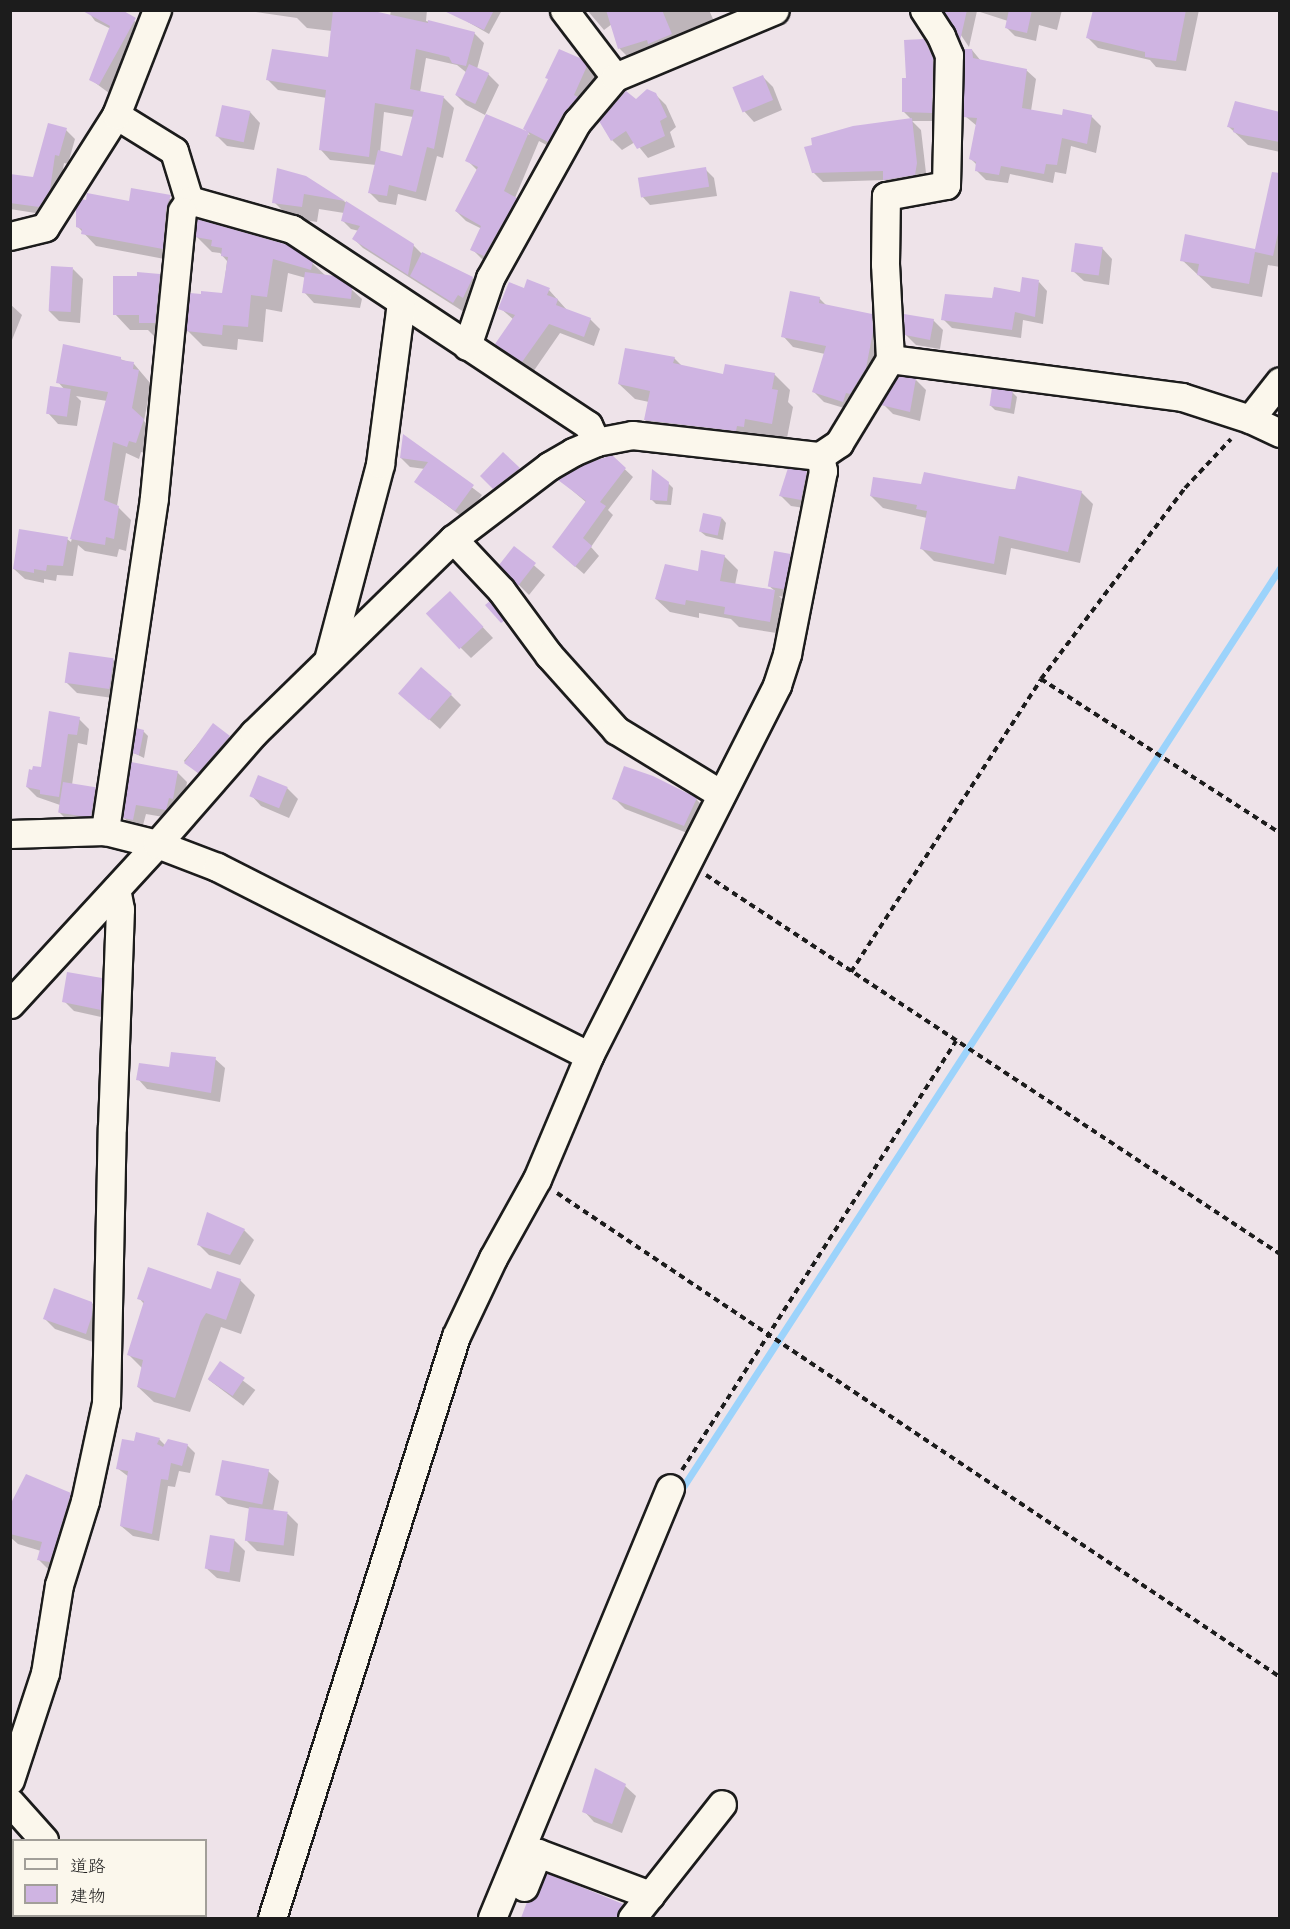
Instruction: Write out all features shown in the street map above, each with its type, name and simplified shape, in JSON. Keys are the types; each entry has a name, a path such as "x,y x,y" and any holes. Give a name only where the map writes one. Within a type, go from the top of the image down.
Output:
{"street":[{"path":"10,236 45,227 116,115 157,10"},
{"path":"564,10 615,77"},
{"path":"467,346 490,278 577,122 615,77 775,10"},
{"path":"10,1004 157,844 254,733 453,539 549,466 596,442 632,435 820,456 839,443 890,359 885,264 886,196 946,185 949,55 941,36 924,10"},
{"path":"105,831 154,498 182,211 189,200 174,151 116,115"},
{"path":"189,200 292,229 588,425 596,442"},
{"path":"327,661 380,464 401,303"},
{"path":"890,359 1182,397 1250,419 1280,433"},
{"path":"1250,419 1280,381"},
{"path":"272,1918 456,1336 494,1258 537,1179 589,1056 777,685 787,654 823,471 820,456"},
{"path":"453,539 501,590 549,655 615,729 721,794"},
{"path":"10,834 105,831 157,844 217,867 589,1056"},
{"path":"10,1780 45,1673 59,1585 86,1501 105,1403 111,1127 120,909 116,889"},
{"path":"492,1918 670,1488"},
{"path":"10,1802 44,1839"},
{"path":"632,1918 722,1804"},
{"path":"511,1918 538,1853 650,1895"}],"path":[{"path":"851,972 1041,679 1185,488 1250,419"},
{"path":"1041,679 1280,833"},
{"path":"688,862 1280,1254"},
{"path":"670,1488 956,1041"},
{"path":"537,1179 1280,1677"}],"building":[{"path":"81,10 122,10 136,18 99,85 89,80 110,26"},
{"path":"333,10 369,10 428,23 428,20 475,32 466,66 452,63 449,57 416,49 410,89 444,96 434,149 427,147 416,192 389,185 387,196 368,193 378,150 402,156 414,110 375,103 369,157 319,150 326,90 266,80 272,49 328,57"},
{"path":"442,10 494,10 484,30"},
{"path":"606,10 662,10 672,34 648,44 647,40 618,49"},
{"path":"943,10 967,10 960,41 954,28"},
{"path":"1009,10 1032,10 1027,33 1005,28"},
{"path":"1093,10 1186,10 1176,61 1145,57 1145,52 1086,38"},
{"path":"924,39 933,58 932,113 902,112 902,78 906,78 904,40"},
{"path":"559,49 582,59 587,66 574,95 578,97 563,114 548,142 523,129 548,79 545,78"},
{"path":"964,49 972,49 973,58 1027,69 1022,108 1062,115 1063,109 1092,115 1087,144 1062,138 1057,165 1046,164 1044,174 1001,166 999,175 975,171 976,162 969,159 977,118 963,117"},
{"path":"469,64 489,73 475,104 455,95"},
{"path":"763,75 773,100 743,112 732,87"},
{"path":"647,89 656,93 667,117 660,121 665,136 637,149 626,131 611,141 599,121 626,91 636,99"},
{"path":"1235,101 1280,112 1280,142 1242,135 1233,132 1234,128 1227,127"},
{"path":"222,105 250,111 244,142 215,136"},
{"path":"486,114 529,132 504,191 517,198 484,256 470,250 481,226 455,211 478,167 465,161"},
{"path":"912,118 917,163 915,175 883,180 883,171 812,173 804,147 812,145 811,138 853,126"},
{"path":"48,123 67,128 59,156 55,155 50,190 39,207 10,203 10,174 33,177"},
{"path":"706,167 709,187 641,198 638,178"},
{"path":"277,168 306,176 345,201 304,194 302,207 272,203"},
{"path":"1272,172 1280,173 1280,224 1273,256 1255,252 1249,284 1197,275 1199,264 1180,261 1185,234 1255,249"},
{"path":"131,188 171,195 166,209 163,249 81,234 82,229 76,227 76,207 81,199 86,200 87,193 129,201"},
{"path":"346,201 414,244 408,275 352,239 360,226 341,221"},
{"path":"197,219 288,245 313,262 311,270 273,259 267,297 251,295 248,327 223,325 222,335 186,331 190,293 201,294 201,291 222,293 228,257 221,256 222,248 211,246 212,240 195,237"},
{"path":"1075,243 1103,247 1099,276 1071,272"},
{"path":"422,252 473,277 463,298 458,295 453,303 410,276"},
{"path":"51,266 73,267 71,312 49,311"},
{"path":"137,272 160,274 155,323 139,323 139,315 113,315 113,276 137,276"},
{"path":"305,272 335,276 352,288 351,299 302,293"},
{"path":"1022,277 1039,280 1035,317 1015,312 1012,330 941,320 945,294 992,298 994,287 1020,292"},
{"path":"527,279 550,288 547,295 558,299 556,305 591,318 584,337 549,324 522,362 495,344 515,315 498,309 509,282 524,288"},
{"path":"790,291 820,297 819,303 872,314 873,332 866,368 850,394 846,393 843,402 812,392 826,346 781,337"},
{"path":"904,314 934,319 930,340 905,335"},
{"path":"63,344 121,357 121,360 134,362 133,369 139,370 132,408 144,419 136,443 129,441 127,447 113,442 104,500 119,506 114,539 106,537 105,545 70,539 108,392 56,383"},
{"path":"625,348 675,357 673,363 723,374 725,364 775,373 772,389 778,390 772,424 745,419 744,427 737,426 736,431 644,420 650,391 618,384"},
{"path":"898,376 916,378 910,412 881,405"},
{"path":"50,386 71,389 67,417 46,414"},
{"path":"992,388 1013,391 1010,409 989,406"},
{"path":"403,434 474,485 455,511 414,482 428,462 400,458"},
{"path":"503,452 520,468 493,489 480,476"},
{"path":"612,455 626,468 600,502 606,506 583,538 592,546 575,567 552,547 586,501 558,480 580,466"},
{"path":"788,468 807,470 801,500 779,496"},
{"path":"652,469 669,482 667,501 650,500"},
{"path":"924,472 1015,490 1018,476 1082,491 1068,552 999,536 994,564 920,549 927,511 916,509 917,505 870,496 873,477 921,484"},
{"path":"703,513 722,517 718,536 699,532"},
{"path":"19,529 68,537 63,566 47,565 46,571 34,569 34,573 13,569"},
{"path":"514,546 536,563 518,586 499,565"},
{"path":"701,550 725,555 720,581 775,590 770,622 724,614 725,607 686,600 685,605 655,599 665,564 698,571"},
{"path":"774,551 791,554 784,589 768,586"},
{"path":"450,591 483,627 459,649 426,614"},
{"path":"490,601 504,621 501,623 485,605"},
{"path":"69,652 114,658 109,689 65,683"},
{"path":"421,667 452,694 429,720 398,693"},
{"path":"49,711 80,717 77,735 68,734 59,797 40,794 40,790 26,787 29,769 32,770 33,766 41,767"},
{"path":"213,723 230,736 198,773 184,763"},
{"path":"136,728 144,730 139,755 132,753"},
{"path":"131,762 178,771 173,799 169,798 166,810 136,805 133,820 123,818"},
{"path":"624,766 653,776 697,798 684,826 612,799"},
{"path":"258,775 288,787 279,808 249,796"},
{"path":"63,782 96,787 91,818 58,813"},
{"path":"67,972 102,978 101,1010 62,1002"},
{"path":"171,1052 216,1057 211,1093 136,1080 139,1063 169,1067"},
{"path":"207,1212 245,1229 230,1255 197,1245"},
{"path":"148,1267 211,1289 217,1271 241,1279 226,1320 206,1313 201,1321 175,1398 137,1387 143,1360 127,1355 144,1301 137,1299"},
{"path":"54,1288 92,1302 92,1315 86,1334 43,1319"},
{"path":"220,1361 245,1378 233,1396 208,1379"},
{"path":"136,1432 160,1438 157,1444 163,1447 168,1439 188,1444 182,1466 171,1463 168,1480 161,1479 152,1534 120,1526 128,1471 116,1469 122,1439 134,1441"},
{"path":"222,1460 269,1469 262,1504 215,1495"},
{"path":"26,1474 71,1493 50,1562 37,1560 42,1542 10,1534 10,1505"},
{"path":"249,1507 288,1512 284,1545 245,1541"},
{"path":"210,1535 235,1539 229,1572 205,1569"},
{"path":"595,1768 626,1784 612,1824 582,1812"},
{"path":"547,1873 623,1904 617,1918 521,1918 527,1902 538,1894"}],"waterway":[{"path":"679,1493 1280,568"}]}
